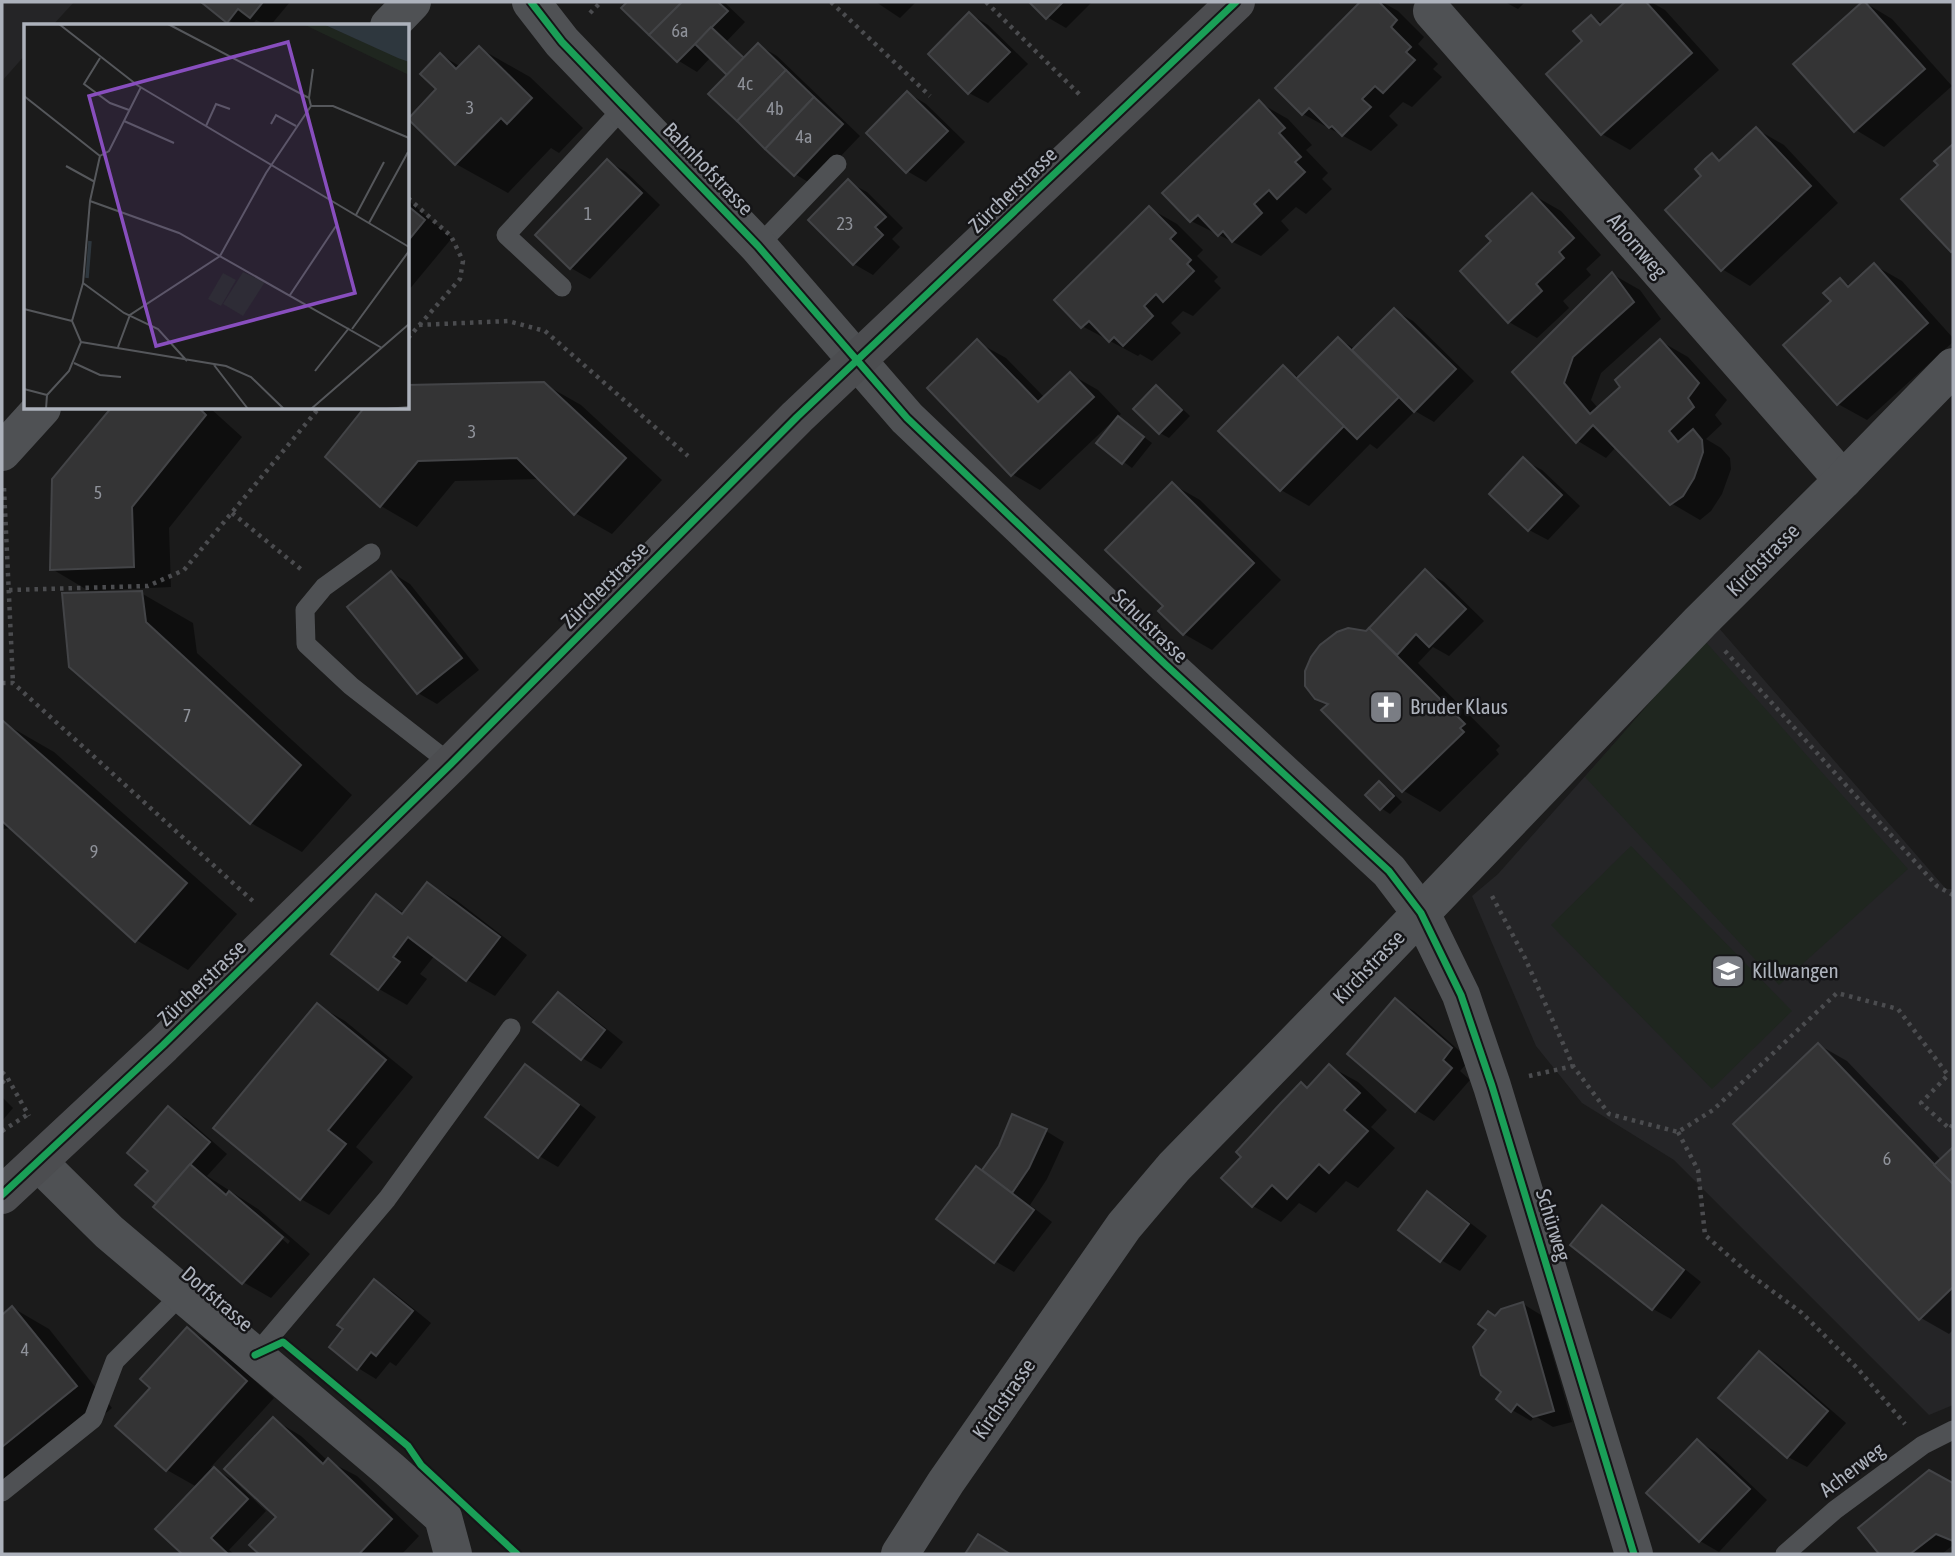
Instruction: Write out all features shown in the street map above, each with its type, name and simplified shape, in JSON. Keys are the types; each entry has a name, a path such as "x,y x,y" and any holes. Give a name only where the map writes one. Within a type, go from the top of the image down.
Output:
{"main road":[{"name":"Zürcherstrasse","path":"2,1195 173,1036 452,764 779,435 1236,2"}],"street":[{"path":"391,24 412,2"},
{"name":"Bahnhofstrasse","path":"531,2 562,41 758,246 857,362"},
{"name":"Ahornweg","path":"1432,11 1843,480"},
{"name":"Schulstrasse","path":"857,362 907,418 1166,665 1389,871 1421,913"},
{"name":"Kirchstrasse","path":"900,1554 946,1482 1124,1226 1174,1167 1700,622 1953,367"},
{"path":"2,452 40,410"},
{"name":"Schürweg","path":"1421,913 1461,995 1492,1086 1634,1554"},
{"name":"Dorfstrasse","path":"38,1162 109,1232 443,1517 453,1554"}],"lane":[{"path":"562,287 506,235 624,107"},
{"path":"758,246 838,164"},
{"path":"371,553 324,587 305,610 306,644 351,686 452,764"},
{"path":"255,1355 387,1199 511,1028"},
{"path":"2,1492 93,1419 115,1361 183,1293"},
{"name":"Acherweg","path":"1785,1554 1835,1510 1923,1445 1953,1430"}],"path":[{"path":"831,2 930,96"},
{"path":"986,2 1076,90 1105,125"},
{"path":"410,200 451,236 463,261 460,279 410,336"},
{"path":"419,325 508,321 544,331 688,456"},
{"path":"9,590 148,586 184,570 317,410"},
{"path":"2,452 13,683"},
{"path":"232,513 324,587"},
{"path":"1700,622 1937,886 1953,895"},
{"path":"2,683 13,683 258,905"},
{"path":"1472,858 1525,958 1573,1066 1609,1114 1678,1132 1713,1110 1837,993 1898,1009 1948,1075 1921,1103 1950,1129 1953,1124"},
{"path":"2,1072 28,1114 2,1131"},
{"path":"2,1083 7,1077"},
{"path":"1678,1132 1698,1170 1705,1235 1748,1273 1802,1314 1858,1369 1923,1445"}],"shaded area":[{"path":"2,2 74,2 54,24 24,24 24,56 2,81"},
{"name":"Killwangen","path":"1718,627 1946,889 1953,889 1953,1405 1929,1415 1674,1160 1582,1103 1536,1046 1472,896 1498,874"},
{"path":"1704,640 1908,869 1779,985 1585,777"},
{"path":"1631,846 1792,1011 1712,1089 1551,925"}],"building":[{"path":"201,2 263,2 250,18 238,9 227,23"},
{"path":"627,2 682,2 649,35 621,8"},
{"path":"682,2 718,2 728,11 677,62 649,35"},
{"path":"1029,2 1063,2 1046,19"},
{"path":"1360,2 1379,2 1397,20 1391,27 1411,47 1406,52 1415,60 1383,93 1375,86 1362,99 1371,107 1342,136 1332,126 1329,128 1309,108 1302,115 1275,88"},
{"path":"1625,2 1646,2 1692,53 1601,135 1546,74 1582,41 1573,31 1591,15 1600,25"},
{"path":"1865,2 1925,69 1854,132 1793,64"},
{"path":"969,12 1010,52 968,94 928,54"},
{"path":"711,27 744,58 727,75 695,44"},
{"path":"758,43 786,70 737,121 708,94"},
{"path":"479,46 532,98 507,124 501,118 455,165 410,121 410,117 436,89 420,74 440,53 456,69"},
{"path":"786,70 814,97 765,149 737,121"},
{"path":"907,91 948,131 906,173 866,133"},
{"path":"814,97 843,124 794,176 765,149"},
{"path":"1259,100 1285,128 1279,133 1301,157 1295,162 1305,172 1277,199 1269,190 1254,204 1262,213 1232,242 1223,231 1218,236 1198,215 1190,222 1162,193"},
{"path":"1756,127 1811,186 1721,271 1665,210 1701,176 1695,169 1705,159 1712,153 1719,161"},
{"path":"1953,144 1951,252 1901,199 1938,165 1934,161"},
{"path":"607,159 642,193 570,269 535,235"},
{"path":"848,179 886,217 875,227 883,235 853,265 808,220"},
{"path":"1532,193 1574,238 1559,252 1564,258 1536,284 1542,291 1508,323 1460,271 1491,241 1486,236"},
{"path":"1149,206 1176,233 1170,239 1191,260 1187,264 1194,271 1163,302 1156,294 1144,306 1153,316 1123,346 1114,337 1109,342 1089,321 1081,328 1054,300"},
{"path":"410,208 425,220 410,239"},
{"path":"1874,263 1928,323 1837,405 1783,345 1831,301 1823,293 1840,278 1848,287"},
{"path":"1612,272 1634,302 1573,357 1564,383 1590,414 1620,387 1615,380 1660,339 1699,383 1688,398 1694,407 1669,431 1678,442 1693,429 1702,440 1703,452 1694,478 1683,496 1670,505 1593,425 1576,443 1512,372"},
{"path":"1394,308 1456,369 1414,412 1352,350"},
{"path":"1338,337 1399,397 1357,439 1296,379"},
{"path":"977,339 1038,402 1070,372 1094,397 1011,476 927,388"},
{"path":"1283,365 1344,426 1280,491 1218,431"},
{"path":"544,382 626,458 574,515 517,458 418,461 380,507 325,457 362,410 410,410 410,385"},
{"path":"1156,385 1182,410 1159,434 1133,409"},
{"path":"109,410 201,410 206,415 132,507 134,567 50,570 52,479"},
{"path":"1118,416 1144,437 1122,464 1096,443"},
{"path":"1523,457 1562,495 1528,531 1489,494"},
{"path":"1172,482 1254,563 1183,635 1158,611 1163,606 1105,550"},
{"path":"1425,569 1466,609 1429,647 1416,634 1397,655 1369,628"},
{"path":"391,571 462,658 417,694 347,607"},
{"path":"142,591 146,622 301,765 250,824 69,667 62,593"},
{"name":"Bruder Klaus","path":"1348,628 1366,631 1369,628 1465,724 1460,728 1464,732 1402,792 1321,710 1328,704 1315,699 1305,686 1305,671 1311,657 1320,645 1337,632"},
{"path":"2,720 187,883 135,942 2,821"},
{"path":"1379,781 1394,796 1380,810 1365,795"},
{"path":"427,882 500,937 466,981 408,937 393,957 400,962 378,990 331,954 376,894 402,914"},
{"path":"558,992 605,1030 581,1060 533,1022"},
{"path":"1395,998 1452,1048 1443,1060 1452,1068 1415,1112 1347,1054"},
{"path":"317,1003 386,1060 328,1130 346,1144 300,1200 213,1128"},
{"path":"1818,1043 1953,1184 1953,1287 1919,1320 1733,1124"},
{"path":"525,1064 579,1105 538,1158 485,1117"},
{"path":"1329,1064 1360,1093 1344,1110 1368,1131 1329,1173 1319,1164 1287,1199 1272,1185 1252,1207 1221,1178 1241,1157 1236,1152 1279,1105 1301,1082 1307,1088"},
{"path":"168,1106 210,1142 156,1203 135,1185 148,1171 127,1153"},
{"path":"1012,1114 1047,1129 1029,1168 1012,1193 982,1170 999,1146"},
{"path":"1953,1147 1953,1184 1934,1165"},
{"path":"190,1164 226,1195 229,1191 283,1237 242,1284 153,1207"},
{"path":"976,1166 1034,1210 994,1263 936,1219"},
{"path":"1427,1191 1469,1224 1440,1262 1398,1230"},
{"path":"1602,1205 1684,1270 1652,1310 1570,1245"},
{"path":"374,1279 413,1311 376,1356 371,1352 357,1370 329,1347 343,1329 337,1325"},
{"path":"1523,1302 1554,1411 1533,1417 1517,1404 1511,1412 1496,1399 1501,1392 1481,1375 1473,1347 1486,1330 1478,1324 1488,1311 1495,1316 1501,1309"},
{"path":"12,1306 77,1386 2,1447 2,1315"},
{"path":"187,1327 247,1381 166,1471 115,1426 150,1388 140,1379"},
{"path":"1759,1351 1828,1411 1787,1458 1718,1398"},
{"path":"273,1417 323,1464 328,1458 392,1519 359,1554 259,1554 249,1545 276,1517 224,1469"},
{"path":"1697,1439 1750,1489 1699,1542 1646,1493"},
{"path":"214,1467 248,1499 211,1538 228,1554 182,1554 155,1529"},
{"path":"1929,1470 1953,1483 1953,1541 1936,1534 1910,1554 1879,1554 1858,1528"},
{"path":"978,1534 1010,1554 965,1554"}],"cycle path":[{"path":"531,2 562,42 758,246 907,418 1166,665 1389,871 1421,913 1461,995 1492,1086 1634,1554"},
{"path":"2,1195 163,1045 451,764 797,417 1236,2"},
{"path":"255,1355 283,1342 408,1446 421,1465 517,1554"}],"place":[{"name":"Bruder Klaus","path":"1386,707"},
{"name":"Killwangen","path":"1728,971"}]}
